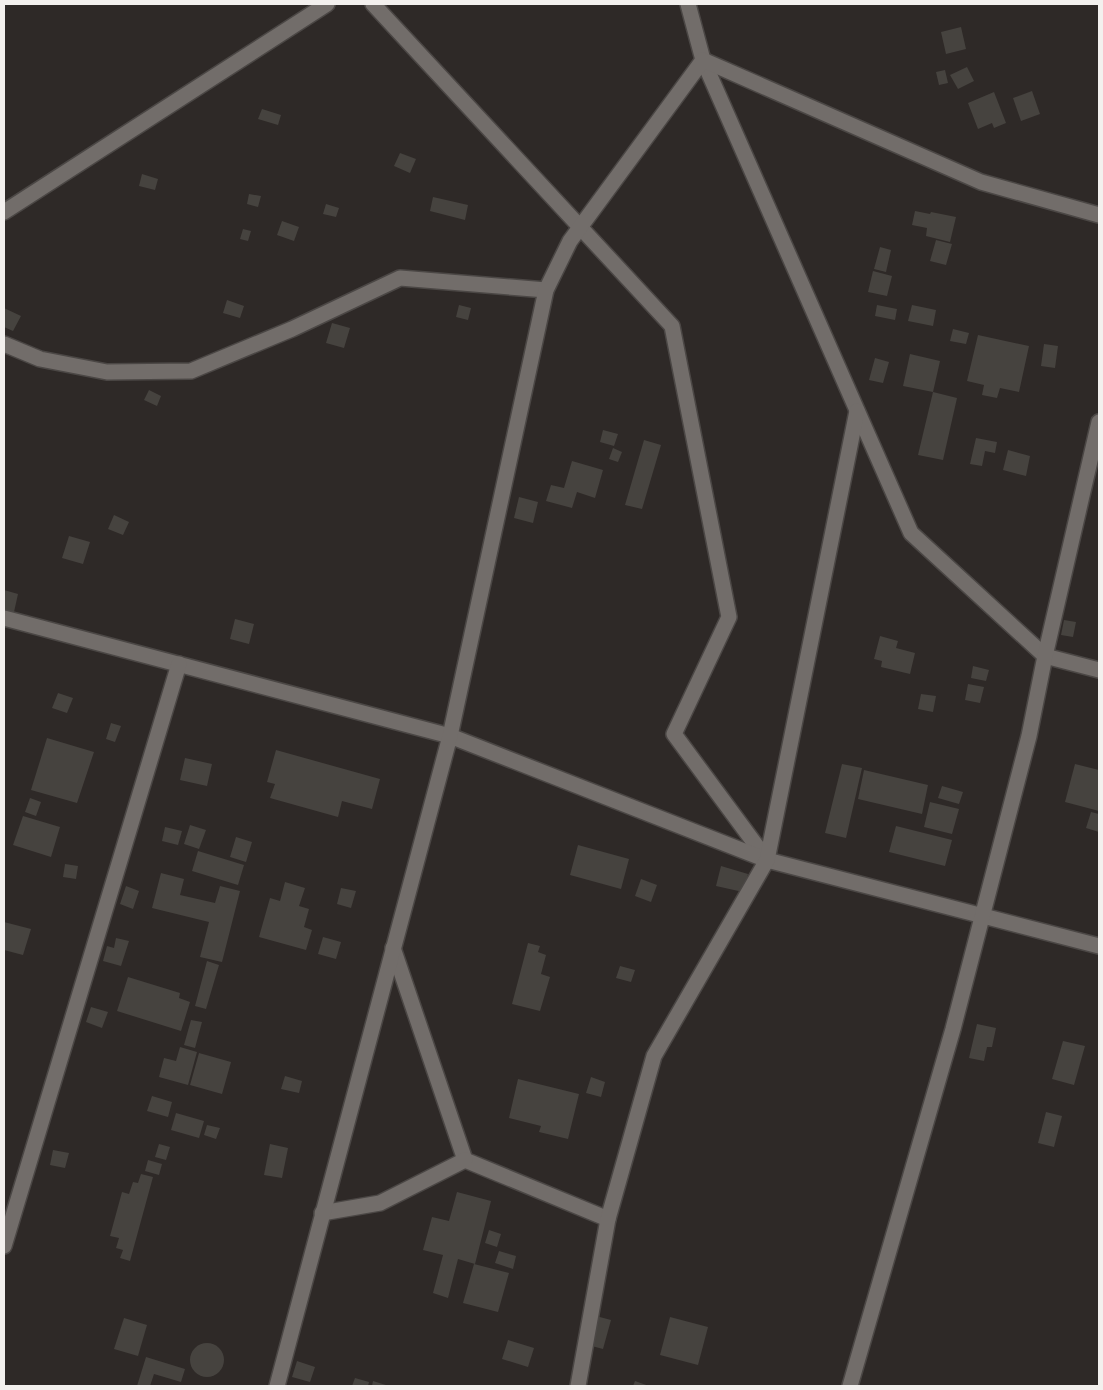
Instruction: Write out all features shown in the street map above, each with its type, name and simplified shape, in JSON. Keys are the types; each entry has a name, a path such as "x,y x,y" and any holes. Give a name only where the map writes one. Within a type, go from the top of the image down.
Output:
{"street":[{"path":"4,212 327,4"},
{"path":"373,4 672,326 729,617 674,734 767,860"},
{"path":"688,4 703,60 911,533 1045,656 1099,670"},
{"path":"276,1386 450,736 546,290 570,241 703,60"},
{"path":"703,60 981,182 1099,215"},
{"path":"4,344 40,359 107,372 191,371 292,330 400,278 546,290"},
{"path":"578,1386 608,1219 654,1056 767,860 857,411"},
{"path":"850,1386 953,1029 1029,736 1045,656 1099,422"},
{"path":"4,618 450,736 767,860 1099,946"},
{"path":"4,1246 179,664"},
{"path":"393,948 465,1160 608,1219"},
{"path":"322,1213 380,1203 465,1160"}],"building":[{"path":"961,27 966,49 946,54 941,32"},
{"path":"967,67 974,81 958,89 950,75"},
{"path":"945,70 948,83 939,85 936,72"},
{"path":"1032,91 1040,114 1021,121 1013,98"},
{"path":"994,92 1006,123 994,128 992,123 978,129 968,103"},
{"path":"262,109 281,115 278,125 258,119"},
{"path":"400,153 416,159 410,173 394,166"},
{"path":"142,174 158,179 155,190 139,186"},
{"path":"249,194 261,196 258,207 247,204"},
{"path":"433,197 468,205 465,220 430,211"},
{"path":"326,204 339,208 336,217 323,214"},
{"path":"915,211 956,217 950,242 926,236 927,228 912,225"},
{"path":"282,221 299,227 294,241 277,235"},
{"path":"243,229 251,231 248,241 240,239"},
{"path":"936,240 952,244 946,265 930,261"},
{"path":"880,247 891,250 886,272 874,269"},
{"path":"873,271 892,276 887,296 868,292"},
{"path":"227,300 244,306 240,318 223,313"},
{"path":"459,305 471,308 468,320 456,317"},
{"path":"877,305 897,309 895,320 875,316"},
{"path":"912,305 936,310 933,326 908,321"},
{"path":"4,308 21,316 13,331 4,327"},
{"path":"332,323 350,328 344,348 326,343"},
{"path":"953,329 969,333 966,344 950,341"},
{"path":"978,335 1029,346 1019,392 1000,388 997,398 982,395 984,385 967,381"},
{"path":"1044,344 1058,346 1055,368 1041,366"},
{"path":"910,354 940,361 933,392 903,386"},
{"path":"875,358 889,362 883,383 869,380"},
{"path":"149,390 161,396 157,406 144,400"},
{"path":"933,392 957,398 943,460 918,455"},
{"path":"603,430 618,434 614,446 600,442"},
{"path":"976,438 997,442 995,453 985,451 982,466 970,464"},
{"path":"644,440 661,445 642,509 625,505"},
{"path":"613,448 622,452 618,462 609,459"},
{"path":"1008,450 1030,456 1026,476 1003,470"},
{"path":"572,461 603,470 595,498 577,492 572,508 546,501 551,485 564,488"},
{"path":"519,497 538,502 533,523 514,518"},
{"path":"114,515 129,522 123,535 108,529"},
{"path":"69,536 90,542 83,564 62,558"},
{"path":"4,590 18,594 14,612 4,610"},
{"path":"235,619 254,624 249,644 230,639"},
{"path":"1064,620 1076,622 1073,637 1061,635"},
{"path":"880,636 898,641 896,648 915,653 910,674 881,667 882,661 874,659"},
{"path":"973,666 989,670 986,681 971,678"},
{"path":"968,684 984,687 980,703 965,700"},
{"path":"58,693 73,698 67,713 52,708"},
{"path":"921,694 936,696 933,712 918,709"},
{"path":"111,723 121,726 115,742 106,739"},
{"path":"47,738 94,752 77,803 31,790"},
{"path":"276,750 380,779 372,809 342,801 338,817 270,798 275,784 267,782"},
{"path":"185,758 212,764 207,786 180,780"},
{"path":"842,764 862,768 846,838 825,833"},
{"path":"1075,764 1099,770 1099,811 1065,802"},
{"path":"864,770 928,785 922,814 858,799"},
{"path":"942,786 963,792 959,804 938,798"},
{"path":"30,798 41,802 36,816 25,812"},
{"path":"930,802 959,809 952,834 924,827"},
{"path":"1091,812 1099,814 1099,832 1086,828"},
{"path":"23,816 60,827 51,857 13,845"},
{"path":"190,825 206,830 199,849 184,844"},
{"path":"896,826 952,840 945,866 889,852"},
{"path":"165,827 182,831 178,845 162,841"},
{"path":"236,837 252,842 246,862 230,857"},
{"path":"578,845 629,859 621,889 570,875"},
{"path":"198,851 244,865 238,885 192,871"},
{"path":"65,864 78,866 76,879 63,877"},
{"path":"721,866 748,874 743,892 716,886"},
{"path":"161,873 184,879 180,895 215,903 220,886 240,891 222,962 200,957 209,922 152,908"},
{"path":"641,879 657,885 651,902 635,896"},
{"path":"285,882 305,888 299,906 309,909 304,927 312,930 306,950 259,937 270,898 280,901"},
{"path":"126,886 139,891 133,909 120,904"},
{"path":"341,888 356,891 351,908 337,904"},
{"path":"4,922 31,929 23,955 4,950"},
{"path":"323,937 341,942 336,959 318,954"},
{"path":"116,938 129,941 121,966 103,961 107,946 114,948"},
{"path":"528,943 540,946 538,952 546,955 541,974 550,977 540,1011 512,1004"},
{"path":"207,961 219,965 206,1009 195,1006"},
{"path":"620,966 635,970 631,982 616,978"},
{"path":"128,977 180,993 179,998 190,1002 181,1031 117,1011"},
{"path":"91,1007 108,1012 102,1028 86,1022"},
{"path":"191,1020 202,1022 195,1048 184,1045"},
{"path":"977,1024 996,1028 992,1047 987,1047 984,1061 969,1058"},
{"path":"1063,1041 1085,1046 1074,1085 1052,1079"},
{"path":"180,1047 197,1052 188,1085 159,1077 164,1058 176,1061"},
{"path":"199,1053 231,1062 222,1094 190,1085"},
{"path":"285,1076 302,1081 299,1093 281,1089"},
{"path":"591,1077 605,1082 601,1097 586,1093"},
{"path":"518,1079 579,1094 568,1139 539,1132 541,1126 509,1118"},
{"path":"152,1096 172,1102 168,1117 147,1111"},
{"path":"1046,1112 1062,1116 1054,1147 1038,1143"},
{"path":"176,1113 204,1121 199,1138 171,1130"},
{"path":"207,1125 220,1128 216,1139 204,1135"},
{"path":"159,1144 170,1147 166,1160 155,1157"},
{"path":"270,1144 288,1148 282,1178 264,1175"},
{"path":"53,1150 69,1153 65,1168 50,1165"},
{"path":"148,1160 162,1164 159,1175 145,1171"},
{"path":"141,1174 153,1177 130,1261 120,1258 123,1250 116,1248 119,1238 110,1236 122,1192 129,1194 133,1182 138,1183"},
{"path":"457,1192 491,1201 475,1264 458,1259 448,1298 433,1293 443,1255 423,1250 432,1217 449,1221"},
{"path":"489,1230 501,1234 497,1247 485,1243"},
{"path":"499,1251 516,1256 513,1269 495,1263"},
{"path":"474,1264 509,1273 498,1312 463,1303"},
{"path":"596,1316 611,1320 603,1349 588,1345"},
{"path":"670,1317 708,1327 698,1365 660,1355"},
{"path":"124,1318 147,1325 138,1356 114,1349"},
{"path":"508,1340 534,1348 528,1367 502,1359"},
{"path":"207,1343 219,1348 224,1360 219,1372 207,1377 195,1372 190,1360 195,1348"},
{"path":"146,1357 185,1369 181,1382 154,1374 150,1386 137,1386"},
{"path":"297,1361 315,1367 310,1382 292,1377"},
{"path":"355,1378 369,1382 368,1386 352,1386"},
{"path":"373,1381 389,1386 372,1386"},
{"path":"635,1381 649,1386 633,1386"}]}
